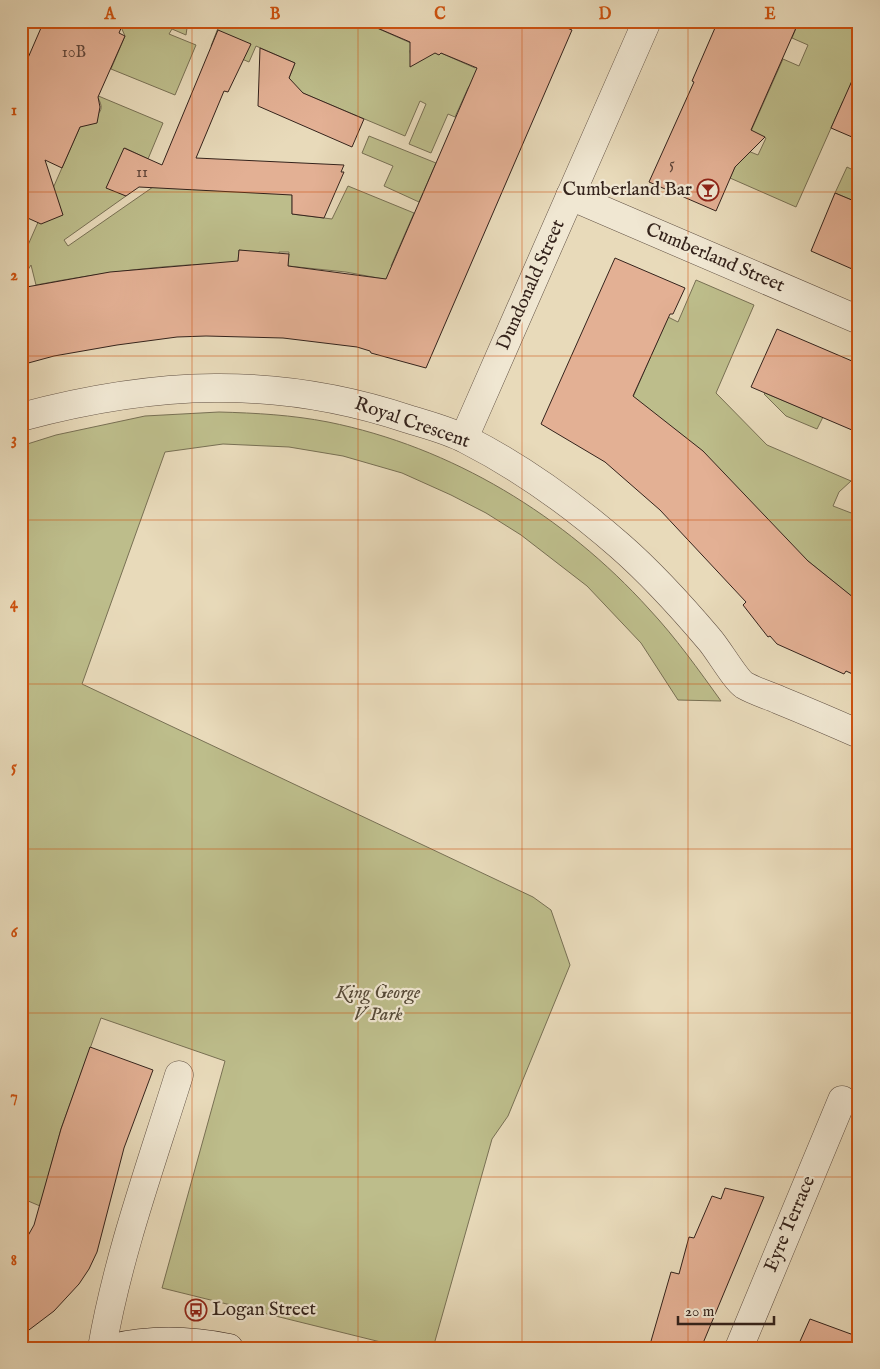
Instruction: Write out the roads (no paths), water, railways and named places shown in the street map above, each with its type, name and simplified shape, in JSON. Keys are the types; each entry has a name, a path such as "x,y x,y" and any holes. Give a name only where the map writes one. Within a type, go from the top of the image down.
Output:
{"street":[{"name":"Dundonald Street","path":"464,438 647,21"},
{"name":"Cumberland Street","path":"570,196 859,320"},
{"name":"Royal Crescent","path":"21,417 107,397 195,388 242,388 282,390 344,400 384,411 464,438 539,482 621,547 679,605 711,642 743,684 859,734"},
{"path":"102,1348 109,1305 179,1075"},
{"name":"Eyre Terrace","path":"739,1348 842,1100"},
{"path":"112,1348 134,1342 167,1341 229,1348"}],"place":[{"name":"Cumberland Bar","path":"708,190"},
{"name":"Logan Street","path":"196,1310"}],"park label":[{"name":"King George V Park","path":"378,1004"}]}
